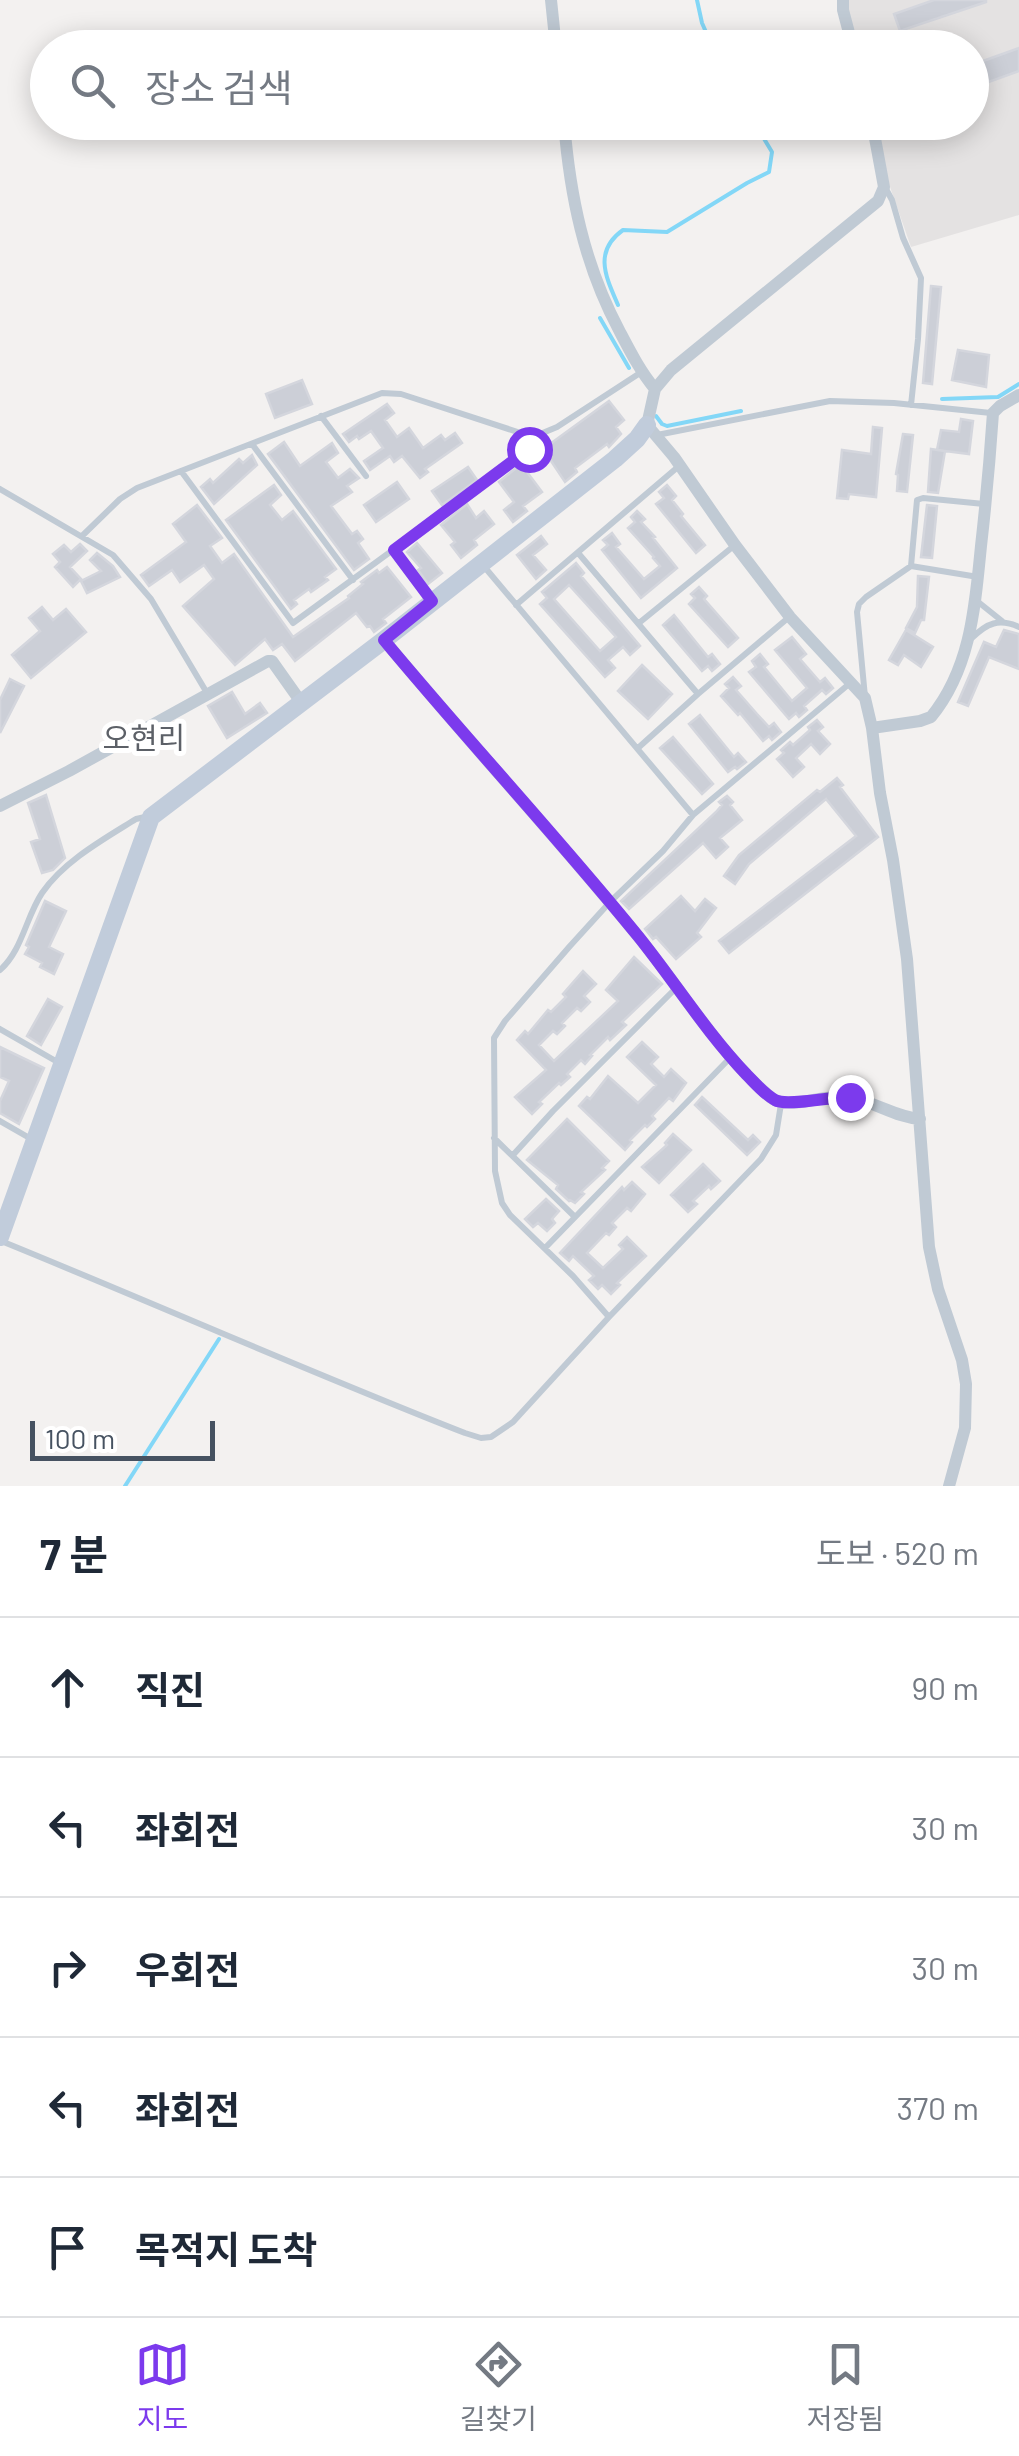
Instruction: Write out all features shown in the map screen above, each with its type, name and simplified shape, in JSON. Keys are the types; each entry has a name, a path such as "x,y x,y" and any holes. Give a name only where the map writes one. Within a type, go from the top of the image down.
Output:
{"street":[{"path":"551,0 554,30"},
{"path":"843,0 848,30"},
{"path":"566,140 572,195 587,256 605,302 655,389"},
{"path":"875,140 884,187 878,201 671,370 655,389 651,430 790,617 856,682 865,698 907,959 932,1264 966,1384 965,1428 949,1486"},
{"path":"872,728 931,717 968,643 976,600 993,413 1019,395"},
{"path":"0,1238 151,817 384,640 630,447 645,430 651,430"},
{"path":"384,640 610,902 730,1057 768,1095 781,1103 850,1097 920,1120"},
{"path":"0,806 270,661 301,702"}],"lane":[{"path":"884,187 921,278 911,405"},
{"path":"181,471 293,623 502,471 529,449 538,436 642,372"},
{"path":"82,536 130,491 382,393 394,393 538,436"},
{"path":"651,430 820,402 993,413"},
{"path":"321,416 366,476"},
{"path":"252,444 353,580"},
{"path":"516,605 680,466"},
{"path":"0,490 107,550 139,584 208,694"},
{"path":"911,566 919,498 986,504"},
{"path":"639,623 735,545"},
{"path":"394,550 432,601"},
{"path":"579,554 698,694"},
{"path":"482,563 693,816"},
{"path":"608,1317 502,1202 494,1138 496,1034 610,902 650,866 693,816 856,682 859,604 911,566 978,577"},
{"path":"976,600 1003,621 1019,627"},
{"path":"638,748 790,617"},
{"path":"968,643 988,625 1003,621"},
{"path":"0,970 11,957 39,898 57,875 136,819 151,817"},
{"path":"512,1154 676,988"},
{"path":"0,1029 62,1064"},
{"path":"545,1248 730,1057"},
{"path":"0,1238 294,1364 481,1438 496,1436 761,1160 776,1135 781,1103"},
{"path":"0,1121 34,1140"},
{"path":"494,1138 575,1217"}],"shaded area":[{"path":"848,0 1019,0 1019,215 911,247 889,184 880,140 989,140 989,30 854,30"}],"building":[{"path":"934,0 986,0 903,30 894,14"},
{"path":"1019,48 1019,71 989,82 989,59"},
{"path":"931,286 941,287 932,384 923,383"},
{"path":"958,350 989,355 986,387 952,380"},
{"path":"302,380 312,404 275,418 266,394"},
{"path":"609,401 624,420 616,427 621,434 609,447 607,444 575,468 577,472 565,482 543,449"},
{"path":"387,404 394,413 385,420 397,437 409,428 423,448 441,435 445,440 455,433 462,443 425,469 428,472 420,478 402,456 394,462 390,456 370,470 364,461 383,448 371,431 349,442 343,434"},
{"path":"961,419 973,421 969,454 937,450 941,430 959,432"},
{"path":"873,427 882,428 876,497 849,494 848,499 837,498 842,450 871,454"},
{"path":"903,434 913,435 907,492 897,491"},
{"path":"284,442 300,466 332,443 338,453 326,462 338,478 350,469 359,478 347,486 352,492 331,506 352,534 357,531 363,539 358,543 369,559 354,570 268,454"},
{"path":"931,449 945,451 938,493 928,492"},
{"path":"252,455 257,465 214,504 201,487 210,479 213,483 239,459 243,463"},
{"path":"521,464 542,492 523,506 527,511 513,522 504,510 514,502 499,482"},
{"path":"468,467 477,480 442,505 432,491"},
{"path":"397,482 409,499 376,522 364,505"},
{"path":"274,485 281,495 270,505 282,520 293,511 336,569 325,577 328,580 294,600 297,604 291,609 226,520"},
{"path":"667,485 676,496 672,500 681,516 705,545 696,553 656,504 664,498 659,492"},
{"path":"467,504 476,518 484,511 494,524 474,540 477,545 461,558 451,545 455,542 441,525"},
{"path":"197,505 222,538 210,546 222,563 234,554 293,637 349,598 377,570 379,573 387,567 411,597 383,619 386,623 374,632 356,613 295,661 282,644 273,650 265,639 235,665 183,606 214,579 204,565 180,582 172,570 149,586 141,575 186,542 173,524"},
{"path":"927,505 937,506 932,558 921,557"},
{"path":"637,511 645,519 641,522 677,568 641,598 602,550 608,545 603,540 612,533 620,544 616,547 644,579 660,566 628,528 635,522 631,517"},
{"path":"541,536 547,544 533,555 546,570 536,579 517,555"},
{"path":"417,543 442,573 428,584 407,552"},
{"path":"80,544 87,551 70,567 81,579 73,587 55,567 60,562 53,554 64,545 71,552"},
{"path":"97,553 120,577 87,593 81,581 101,571 90,560"},
{"path":"576,563 584,573 581,576 640,646 630,655 623,647 608,660 615,668 605,677 540,604 547,598 542,592","holes":["569,585 616,637 600,651 554,599"]},
{"path":"918,576 929,577 924,620 915,633 906,628 917,607"},
{"path":"699,587 707,596 704,599 738,638 728,647 689,604 695,598 691,594"},
{"path":"42,607 53,620 66,609 86,632 31,678 12,655 40,631 29,618"},
{"path":"674,615 708,657 712,654 720,664 712,671 708,666 702,671 663,625"},
{"path":"906,630 933,647 921,667 904,655 898,665 889,660"},
{"path":"1004,630 1019,634 1019,669 989,657 968,706 958,702 984,642 996,647"},
{"path":"792,637 806,654 800,659 820,682 825,678 833,688 826,694 822,690 804,706 807,710 789,719 749,672 756,667 752,661 760,654 768,664 764,667 792,701 807,688 775,650"},
{"path":"642,665 672,694 648,719 618,691"},
{"path":"733,677 741,686 736,690 769,727 774,723 781,732 772,740 769,736 763,741 721,696 729,688 725,684"},
{"path":"10,679 24,686 0,733 0,700"},
{"path":"232,692 245,714 260,703 267,713 227,738 208,706"},
{"path":"700,715 734,757 738,753 746,762 728,772 689,724"},
{"path":"817,720 823,727 818,731 830,744 820,754 811,744 796,758 804,767 793,777 777,759 784,753 781,750 790,742 793,745"},
{"path":"673,737 713,784 702,794 660,748"},
{"path":"837,778 878,837 729,953 719,941 856,836 826,799 749,864 735,884 724,876 739,855"},
{"path":"46,795 65,858 53,870 42,873 31,842 40,839 28,803"},
{"path":"727,796 742,820 720,838 728,847 716,858 703,843 629,909 621,901 716,812 722,805 719,802"},
{"path":"681,896 695,911 705,899 716,908 697,933 701,937 676,959 645,929"},
{"path":"45,901 66,911 49,947 63,954 54,974 25,954"},
{"path":"634,957 662,984 622,1022 626,1025 610,1040 608,1037 585,1064 581,1060 567,1074 570,1077 539,1102 542,1104 532,1114 515,1097 546,1070 517,1040 566,997 563,994 583,971 596,984 584,996 590,1002 581,1011 577,1008 557,1034 553,1031 539,1045 554,1061 618,1001 606,990"},
{"path":"48,999 62,1007 41,1045 27,1036"},
{"path":"642,1042 658,1057 651,1064 664,1077 671,1069 686,1083 673,1101 669,1098 652,1116 655,1119 630,1140 625,1150 579,1106 587,1097 590,1099 608,1076 638,1103 656,1085 627,1057"},
{"path":"0,1047 44,1068 19,1124 0,1113 0,1101 9,1081 0,1077"},
{"path":"702,1097 748,1140 753,1135 760,1142 747,1155 695,1105"},
{"path":"567,1119 609,1161 575,1203 527,1160"},
{"path":"673,1134 691,1150 659,1183 642,1167 667,1145"},
{"path":"703,1164 720,1181 693,1201 697,1204 688,1212 671,1195"},
{"path":"632,1182 645,1194 631,1211 627,1208 612,1223 616,1227 587,1253 603,1268 623,1249 619,1245 627,1237 646,1256 617,1283 620,1285 611,1294 589,1280 594,1276 573,1256 569,1261 560,1253 622,1187 624,1190"},
{"path":"546,1199 559,1211 547,1231 538,1223 533,1227 525,1219"}],"waterway":[{"path":"697,0 705,30"},
{"path":"618,305 605,266 613,238 623,230 667,232 769,172 772,152 765,140"},
{"path":"600,318 629,368"},
{"path":"942,399 998,397 1019,384"},
{"path":"656,416 667,426 741,411"},
{"path":"125,1486 219,1339"}],"district":[{"name":"오현리","path":"144,739"}],"route":[{"path":"529,449 394,550 432,601 384,640 610,902 730,1057 755,1083 772,1099 786,1104 850,1097"}]}
